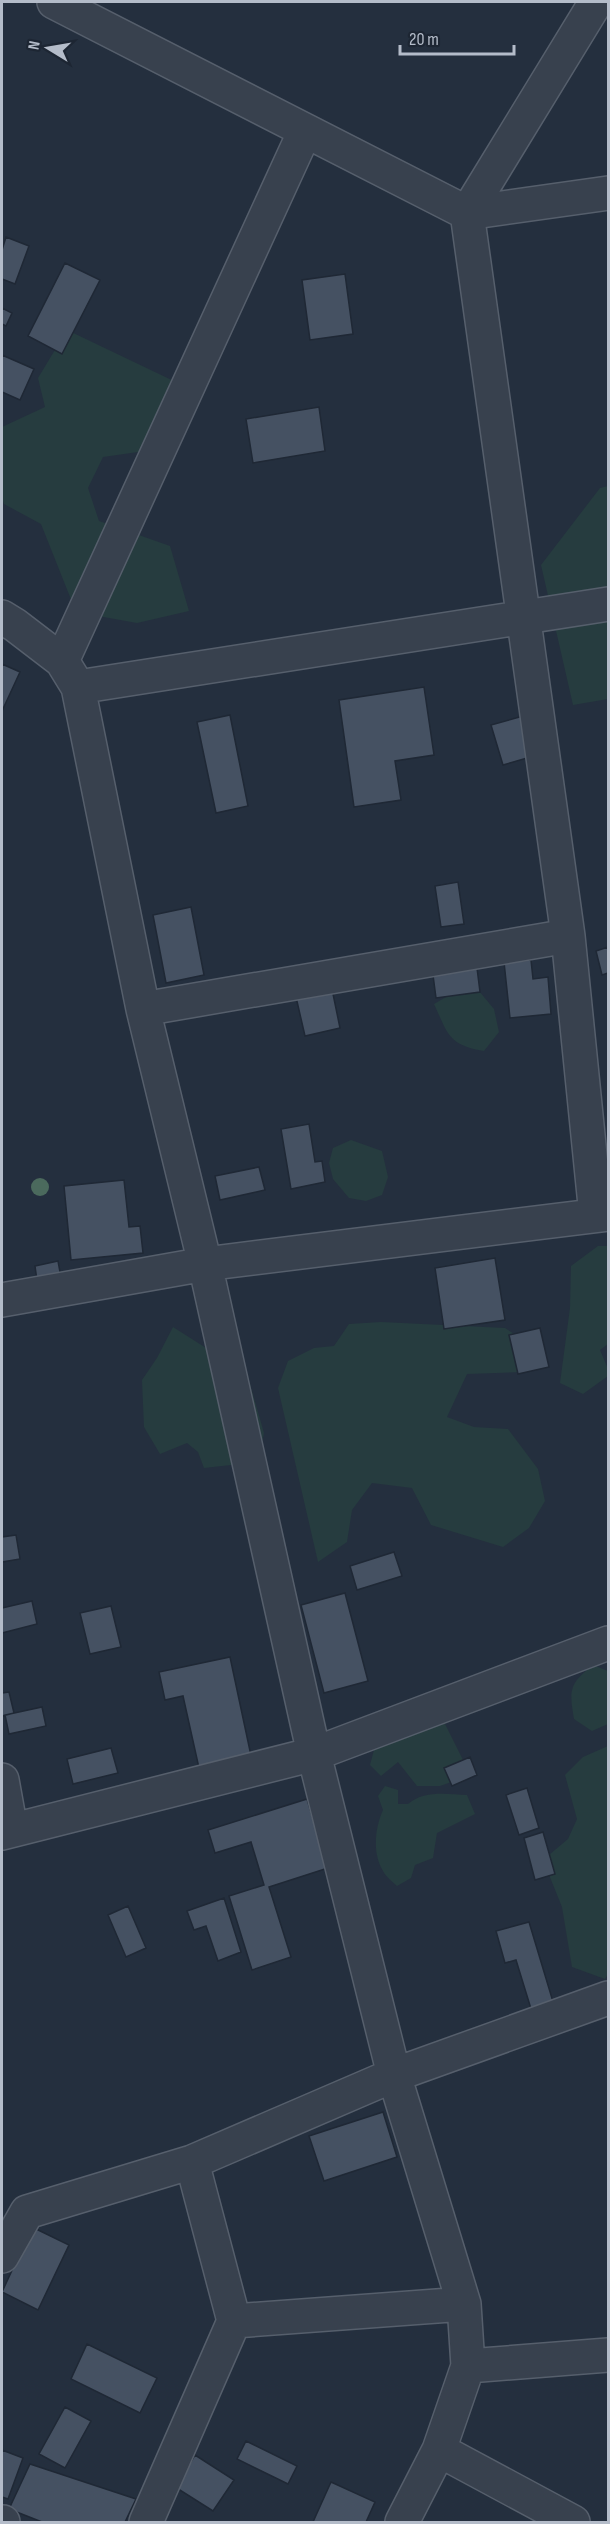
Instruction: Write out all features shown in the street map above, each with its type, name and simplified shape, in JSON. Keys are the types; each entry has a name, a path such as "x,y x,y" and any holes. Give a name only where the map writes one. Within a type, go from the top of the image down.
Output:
{"street":[{"path":"54,2 466,213 609,193"},
{"path":"2,1300 205,1264 602,1214 568,936 466,213 596,2"},
{"path":"305,131 70,674 143,1009 205,1264 314,1754 394,2075 465,2304 468,2366 439,2450 402,2523"},
{"path":"2,617 15,625 70,674 524,619 609,604"},
{"path":"143,1009 568,936"},
{"path":"2,1780 6,1832 314,1754 609,1643"},
{"path":"2,2256 27,2212 192,2162 394,2075 609,1998"},
{"path":"146,2523 234,2321 192,2162"},
{"path":"234,2321 465,2304"},
{"path":"468,2366 609,2355"},
{"path":"439,2450 573,2523"}],"green space":[{"path":"67,330 180,384 170,435 138,452 103,457 88,488 99,521 170,546 189,611 137,623 76,612 41,524 4,504 2,498 2,427 45,407 38,378"},
{"path":"608,486 608,699 573,705 541,565 600,488"},
{"path":"479,991 494,1009 499,1032 484,1051 456,1041 446,1030 434,1004 453,993"},
{"path":"351,1140 382,1151 388,1177 382,1195 366,1201 349,1198 333,1179 329,1163 333,1148"},
{"path":"598,1246 608,1246 608,1344 600,1350 608,1369 608,1376 583,1394 560,1383 570,1308 571,1266"},
{"path":"381,1322 505,1328 528,1343 523,1372 467,1374 447,1417 474,1427 508,1429 538,1469 545,1501 529,1528 503,1547 431,1525 412,1488 372,1483 352,1510 347,1542 318,1562 278,1388 288,1361 314,1348 334,1346 349,1324"},
{"path":"173,1327 247,1374 264,1433 258,1462 204,1468 198,1452 187,1443 160,1454 144,1427 142,1380 157,1358"},
{"path":"593,1665 608,1671 608,1724 592,1731 574,1719 571,1694 579,1677"},
{"path":"444,1722 465,1764 460,1779 440,1786 417,1786 398,1762 381,1776 370,1765 379,1731"},
{"path":"608,1746 608,1974 605,1979 572,1967 562,1907 543,1860 568,1839 577,1819 565,1775 583,1757"},
{"path":"385,1786 398,1790 398,1804 408,1804 428,1795 467,1795 475,1814 437,1833 433,1858 415,1865 411,1878 397,1886 383,1871 376,1849 378,1825 383,1810 378,1796"}],"building":[{"path":"6,237 29,246 15,284 2,279 2,250"},
{"path":"65,263 100,280 62,354 28,336"},
{"path":"345,274 353,334 310,340 302,280"},
{"path":"2,308 12,313 6,326 2,324"},
{"path":"2,355 34,369 20,400 2,392"},
{"path":"319,407 325,451 253,463 246,419"},
{"path":"2,664 20,672 2,711"},
{"path":"424,687 434,755 395,761 401,800 354,807 339,700"},
{"path":"230,715 248,806 216,813 197,722"},
{"path":"523,716 534,756 503,765 491,725"},
{"path":"458,882 464,924 441,927 435,886"},
{"path":"191,907 204,975 166,983 153,915"},
{"path":"608,947 608,973 602,975 596,951"},
{"path":"531,960 533,979 548,977 551,1014 510,1018 504,962"},
{"path":"477,968 480,992 436,998 433,975"},
{"path":"332,989 340,1028 305,1036 296,997"},
{"path":"309,1124 315,1162 322,1161 325,1182 291,1189 281,1129"},
{"path":"259,1167 265,1190 220,1200 215,1176"},
{"path":"124,1180 129,1227 140,1226 143,1253 71,1260 64,1186"},
{"path":"495,1258 505,1320 444,1329 435,1268"},
{"path":"58,1261 62,1283 38,1288 35,1266"},
{"path":"540,1328 549,1367 518,1374 509,1335"},
{"path":"16,1535 20,1559 2,1562 2,1537"},
{"path":"394,1552 402,1576 357,1590 350,1566"},
{"path":"345,1593 368,1681 324,1693 301,1605"},
{"path":"32,1601 37,1624 2,1633 2,1608"},
{"path":"111,1606 121,1647 90,1654 80,1613"},
{"path":"230,1657 253,1765 201,1777 183,1696 165,1700 159,1672"},
{"path":"9,1692 14,1713 2,1716 2,1693"},
{"path":"42,1707 46,1726 9,1734 5,1715"},
{"path":"111,1748 118,1773 73,1784 67,1759"},
{"path":"470,1757 477,1775 452,1786 444,1768"},
{"path":"527,1788 539,1828 519,1835 506,1795"},
{"path":"307,1799 328,1868 269,1887 291,1957 252,1970 229,1896 264,1885 251,1842 215,1853 208,1830"},
{"path":"543,1832 555,1874 535,1880 524,1838"},
{"path":"224,1898 241,1952 218,1961 206,1926 194,1930 187,1911"},
{"path":"128,1906 146,1948 126,1957 108,1915"},
{"path":"529,1922 554,2005 532,2012 516,1960 505,1963 496,1931"},
{"path":"383,2112 397,2157 324,2181 309,2136"},
{"path":"32,2227 69,2245 38,2310 2,2292"},
{"path":"87,2344 157,2378 140,2413 71,2379"},
{"path":"65,2407 91,2421 65,2468 39,2454"},
{"path":"246,2441 297,2466 288,2484 237,2459"},
{"path":"2,2450 23,2458 8,2499 2,2497"},
{"path":"195,2455 234,2480 213,2511 175,2487"},
{"path":"30,2464 136,2499 125,2522 42,2522 9,2509"},
{"path":"331,2482 375,2502 366,2522 313,2522"}]}
